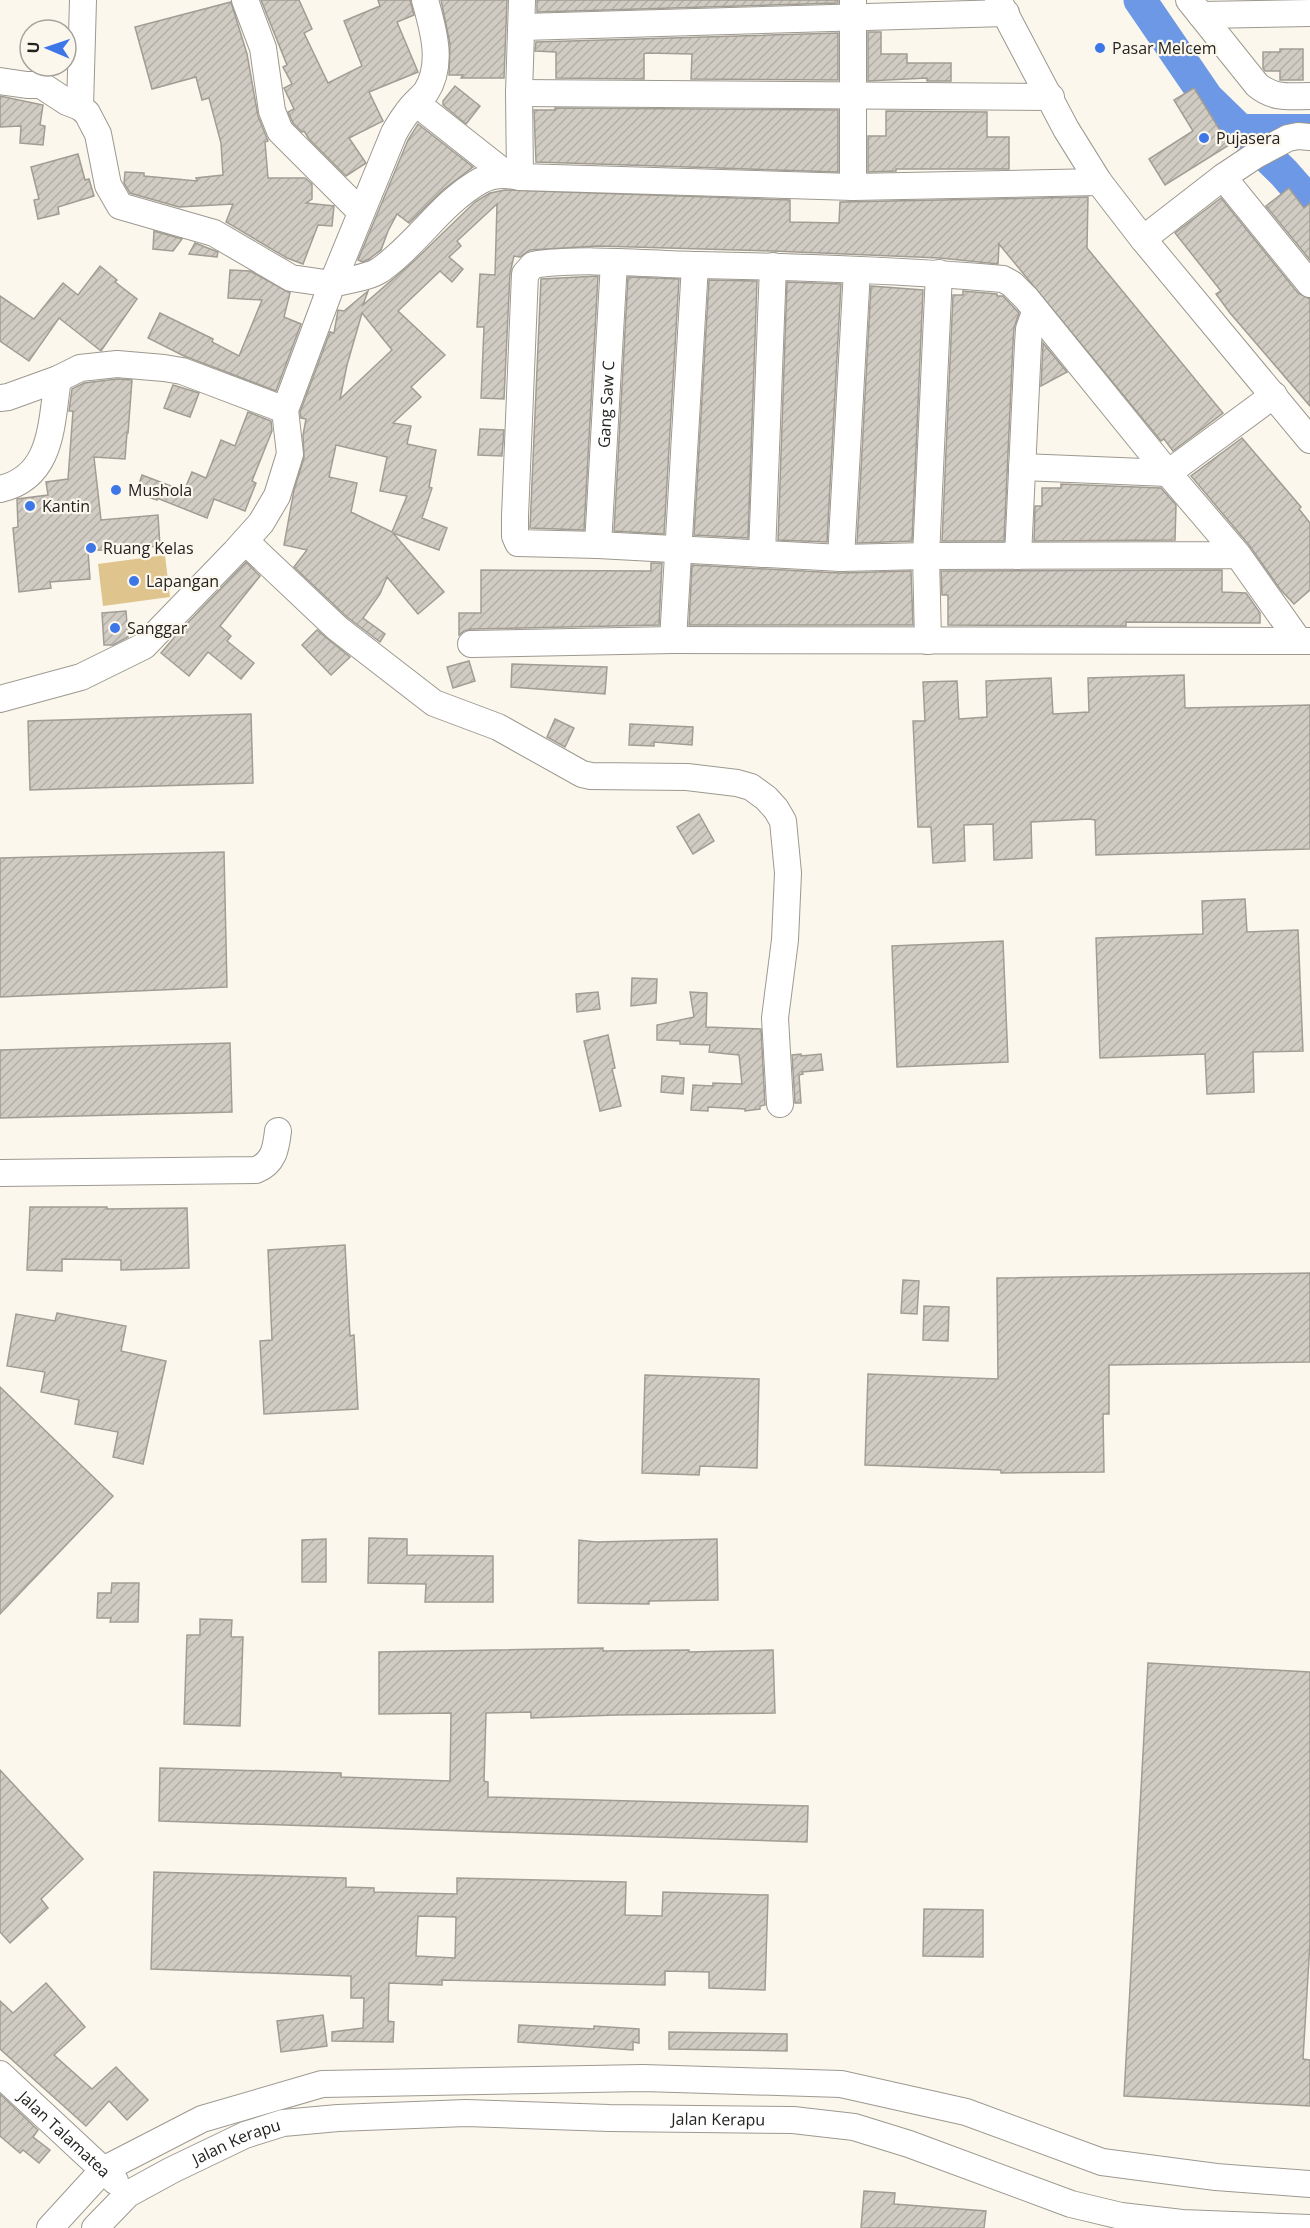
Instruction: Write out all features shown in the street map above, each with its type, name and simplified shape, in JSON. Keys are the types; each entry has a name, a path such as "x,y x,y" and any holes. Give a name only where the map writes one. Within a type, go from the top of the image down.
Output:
{"street":[{"path":"80,107 83,0"},
{"path":"245,0 263,48 272,111 280,131 361,212"},
{"path":"0,699 81,677 144,646 261,523 277,496 290,454 285,411 332,284 394,133 408,111 429,86 436,67 432,25 425,0"},
{"path":"513,175 523,27 522,0"},
{"path":"523,27 854,9 1002,7 1066,129 1099,182 1143,239 1310,440"},
{"path":"1195,7 1310,13"},
{"path":"1195,7 1257,85 1266,92 1273,95 1310,96"},
{"path":"853,187 854,9"},
{"path":"0,81 41,85 67,102 80,107 94,125 102,151 108,185 112,196 120,206 214,234 291,278 332,284 378,272 402,254 455,199 482,179 513,175 853,187 1099,182"},
{"path":"519,93 1051,97"},
{"path":"416,103 513,175"},
{"path":"1143,239 1223,177 1256,155 1299,137 1310,159"},
{"path":"1223,177 1310,284"},
{"path":"1238,555 926,555 841,558 598,545 523,545 516,540 515,516 525,274 533,265 538,264 614,262 939,273 1003,279 1017,289 1238,555 1304,641"},
{"name":"Gang Saw C","path":"598,545 614,262"},
{"path":"673,640 695,265"},
{"path":"762,554 773,266"},
{"path":"841,558 857,270"},
{"path":"928,641 926,555 939,273"},
{"path":"1018,556 1029,329 1035,312"},
{"path":"0,398 58,379 80,368 117,364 182,371 285,411"},
{"path":"0,489 8,488 26,476 43,458 51,434 58,379"},
{"path":"1022,467 1168,473 1274,395"},
{"path":"245,541 337,627 434,704 498,727 591,777 687,777 737,783 751,787 766,798 783,821 788,873 785,940 774,1018 780,1104"},
{"path":"471,644 673,640 1304,641"},
{"path":"0,1173 256,1170 263,1167 276,1150 278,1131"},
{"name":"Jalan Talamatea","path":"0,2074 128,2194"},
{"path":"50,2228 103,2170 202,2119 322,2085 643,2079 841,2084 966,2112 1102,2162 1216,2177 1310,2184"},
{"name":"Jalan Kerapu","path":"95,2228 128,2194 245,2135 283,2123 338,2118 466,2113 609,2118 783,2120 854,2127 909,2144 1071,2204 1121,2216 1182,2223 1310,2228"}],"shaded area":[{"name":"Lapangan","path":"165,555 170,597 103,606 98,564"}],"building":[{"path":"261,0 299,0 312,29 304,33 328,83 362,66 344,21 380,6 378,0 410,0 414,15 397,22 418,72 369,92 383,121 349,138 366,163 346,176 309,139 304,131 302,132 293,123 288,112 294,109 284,88 292,84 283,67 287,65"},
{"path":"441,0 507,0 504,78 461,78 463,75 449,75 450,44"},
{"path":"537,0 838,0 838,3 537,12"},
{"path":"231,2 247,54 258,116 268,141 265,142 268,178 305,178 312,184 312,199 306,203 334,206 332,226 318,225 303,264 287,258 226,222 233,204 179,207 130,193 124,183 125,172 197,181 196,178 223,175 221,143 209,98 202,100 196,77 152,89 135,27"},
{"path":"868,32 881,32 881,54 907,54 907,63 951,63 951,81 927,81 927,78 868,81"},
{"path":"838,33 838,80 691,79 692,54 646,53 644,54 644,79 556,78 556,52 535,51 536,42"},
{"path":"1280,49 1303,49 1303,80 1280,80 1280,71 1265,71 1263,52 1280,52"},
{"path":"455,86 480,106 466,124 443,105 443,101"},
{"name":"Pujasera","path":"1194,88 1229,145 1165,185 1149,159 1193,131 1174,100"},
{"path":"0,96 43,105 40,125 45,126 43,145 20,143 21,126 0,127"},
{"path":"555,108 838,110 838,172 536,162 534,110 555,110"},
{"path":"886,111 987,112 987,137 1009,137 1009,169 896,169 896,171 868,172 868,136 886,136"},
{"path":"418,124 473,167 443,190 409,223 397,214 381,250 362,262 358,260 408,140"},
{"path":"78,154 85,180 89,179 94,196 58,207 59,214 38,219 34,200 39,199 31,167"},
{"path":"1289,188 1304,208 1310,203 1310,260 1266,206"},
{"path":"505,190 790,200 790,222 839,223 840,202 1088,197 1087,248 1223,413 1173,451 1164,439 1161,441 999,244 998,264 940,258 773,251 598,246 530,250 520,257 514,256 510,273 504,399 481,398 484,327 477,327 480,274 495,275 497,204 457,241 461,246 449,257 463,269 452,282 440,271 398,311 445,355 411,387 421,397 393,423 411,426 407,444 436,450 429,487 432,488 422,518 447,528 439,550 393,533 444,592 418,614 387,577 380,594 363,618 385,634 380,642 347,617 294,567 307,550 284,545 294,490 304,458 303,435 306,419 301,418 300,412 330,332 334,333 338,310 344,311 368,291 363,305 416,259 475,202 490,193","holes":["362,313 392,350 340,399 347,365","336,445 387,457 380,491 407,496 392,532 351,512 357,483 329,477"]},
{"path":"1221,198 1298,293 1310,299 1310,406 1230,313 1216,294 1221,291 1175,233"},
{"path":"154,231 182,239 173,251 153,249"},
{"path":"195,243 218,252 217,257 189,254"},
{"path":"100,266 117,280 115,282 137,299 101,351 59,318 29,361 0,341 0,296 34,319 63,283 78,295"},
{"path":"230,270 250,271 290,293 284,317 301,324 276,391 184,356 148,338 160,313 213,339 212,342 239,356 262,300 228,298"},
{"path":"598,276 584,530 530,528 541,279"},
{"path":"628,277 679,279 664,534 614,531"},
{"path":"709,280 757,281 748,538 694,535"},
{"path":"787,282 841,284 827,542 778,540"},
{"path":"871,286 923,290 912,541 857,543"},
{"path":"963,291 1003,296 1019,313 1014,328 1013,343 1004,541 942,541 953,295 963,295"},
{"path":"1043,343 1067,372 1041,386 1043,345"},
{"path":"117,379 132,380 128,433 125,459 94,457 101,520 158,515 160,546 88,551 90,579 50,582 51,588 19,592 13,528 18,527 17,499 48,495 46,482 68,479 73,411 69,411 72,389 84,383"},
{"path":"173,385 199,393 190,417 164,408"},
{"path":"248,412 271,421 272,431 252,481 256,483 245,511 214,499 207,518 157,498 157,500 136,493 142,475 184,491 192,472 206,478 221,440 235,446"},
{"path":"480,429 504,430 502,456 478,455"},
{"path":"1242,438 1301,507 1299,509 1310,523 1310,590 1294,604 1280,589 1249,545 1191,476"},
{"path":"1061,484 1161,488 1176,505 1175,540 1034,541 1035,506 1042,506 1042,488 1061,488"},
{"path":"246,562 260,576 220,626 231,636 227,641 254,663 241,679 208,652 189,676 161,653"},
{"path":"651,563 662,563 659,625 471,629 459,635 459,613 481,613 481,570 651,571"},
{"path":"692,565 840,573 911,571 913,625 689,625"},
{"path":"1222,570 1222,592 1246,593 1260,613 1260,623 1126,622 1126,626 948,625 948,595 942,595 941,571"},
{"name":"Sanggar","path":"126,611 128,637 113,645 104,645 102,613"},
{"path":"317,630 350,657 331,675 302,645"},
{"path":"469,661 475,681 453,688 447,667"},
{"path":"512,664 607,667 605,694 511,687"},
{"path":"1184,675 1185,708 1310,705 1310,849 1096,855 1095,820 1089,819 1031,822 1032,858 994,860 993,824 964,825 965,861 933,863 931,827 918,827 913,721 925,721 923,682 957,681 959,719 987,717 986,681 1051,678 1053,714 1089,712 1088,678"},
{"path":"251,714 253,783 30,790 28,721"},
{"path":"555,719 574,728 565,747 547,737"},
{"path":"630,724 693,727 692,745 654,742 654,746 629,745"},
{"path":"699,814 714,841 693,854 677,827"},
{"path":"224,852 227,987 0,997 0,858"},
{"path":"1245,899 1247,932 1298,930 1303,1051 1253,1052 1254,1092 1207,1094 1205,1054 1100,1058 1096,938 1203,934 1202,901"},
{"path":"1003,941 1008,1062 897,1067 892,946"},
{"path":"632,978 657,979 656,1003 631,1006"},
{"path":"598,992 600,1009 577,1012 576,994"},
{"path":"690,992 707,993 706,1027 761,1029 765,1105 760,1106 760,1109 745,1111 745,1109 708,1107 708,1111 691,1110 693,1085 742,1084 739,1055 709,1052 710,1045 680,1044 680,1041 657,1040 657,1025 694,1017"},
{"path":"608,1035 615,1068 612,1069 621,1106 600,1111 584,1041"},
{"path":"230,1043 232,1112 0,1118 0,1050"},
{"path":"801,1054 801,1056 821,1054 823,1070 802,1072 803,1074 799,1075 801,1103 795,1103 792,1055"},
{"path":"662,1076 684,1078 683,1094 661,1092"},
{"path":"30,1207 187,1208 189,1268 121,1270 121,1260 62,1259 62,1271 27,1270"},
{"path":"345,1245 350,1336 354,1335 358,1409 264,1414 260,1341 272,1340 268,1250"},
{"path":"1310,1273 1310,1362 1109,1365 1109,1414 1103,1414 1104,1472 1001,1473 1001,1470 865,1465 868,1374 998,1379 997,1278"},
{"path":"903,1280 919,1281 917,1314 901,1313"},
{"path":"924,1306 949,1307 948,1341 923,1340"},
{"path":"57,1313 126,1326 121,1351 166,1361 143,1464 113,1457 118,1432 75,1424 79,1400 41,1392 45,1372 7,1366 16,1314 55,1321"},
{"path":"645,1375 759,1379 757,1468 700,1466 699,1475 642,1473"},
{"path":"0,1387 113,1496 0,1614"},
{"path":"369,1538 407,1539 407,1555 493,1556 493,1602 425,1602 426,1584 368,1583"},
{"path":"326,1539 326,1582 302,1582 302,1540"},
{"path":"717,1539 718,1600 649,1601 649,1604 578,1603 579,1540 596,1542"},
{"path":"112,1583 139,1583 138,1622 110,1622 111,1618 97,1618 98,1593 111,1593"},
{"path":"200,1619 232,1620 231,1637 243,1637 240,1726 184,1724 187,1635 200,1635"},
{"path":"603,1648 603,1651 773,1650 775,1713 531,1718 531,1712 486,1713 484,1781 488,1782 488,1797 808,1806 807,1842 159,1821 160,1768 341,1773 341,1777 450,1781 451,1713 379,1714 379,1652"},
{"path":"1148,1663 1310,1672 1310,1942 1303,2059 1310,2060 1310,2106 1124,2096"},
{"path":"0,1770 83,1859 41,1899 48,1908 10,1943 0,1932"},
{"path":"154,1872 346,1878 346,1887 374,1888 374,1892 457,1894 457,1878 626,1882 625,1915 662,1916 663,1892 768,1895 765,1990 709,1988 709,1972 665,1971 665,1985 442,1980 442,1985 389,1983 388,2021 394,2022 393,2042 332,2041 332,2032 363,2028 364,1998 351,1998 351,1976 151,1969","holes":["418,1916 456,1917 455,1958 416,1956"]},
{"path":"924,1909 983,1910 983,1957 923,1956"},
{"path":"46,1983 85,2027 54,2055 92,2089 116,2067 148,2100 127,2120 109,2101 86,2126 0,2049 0,2001 13,2013"},
{"path":"323,2015 327,2046 281,2052 277,2021"},
{"path":"519,2025 639,2029 639,2043 633,2042 633,2050 518,2042"},
{"path":"669,2032 787,2034 787,2051 669,2049"},
{"path":"0,2094 38,2130 33,2137 50,2150 39,2163 23,2150 20,2153 0,2136"},
{"path":"864,2191 895,2193 894,2204 986,2211 984,2228 861,2228"}],"waterway":[{"path":"1140,0 1207,98 1284,173 1310,203"},
{"path":"1231,124 1310,124"}],"place":[{"name":"Pasar Melcem","path":"1100,48"},
{"name":"Pujasera","path":"1204,138"},
{"name":"Mushola","path":"116,490"},
{"name":"Kantin","path":"30,506"},
{"name":"Ruang Kelas","path":"91,548"},
{"name":"Lapangan","path":"134,581"},
{"name":"Sanggar","path":"115,628"}]}
